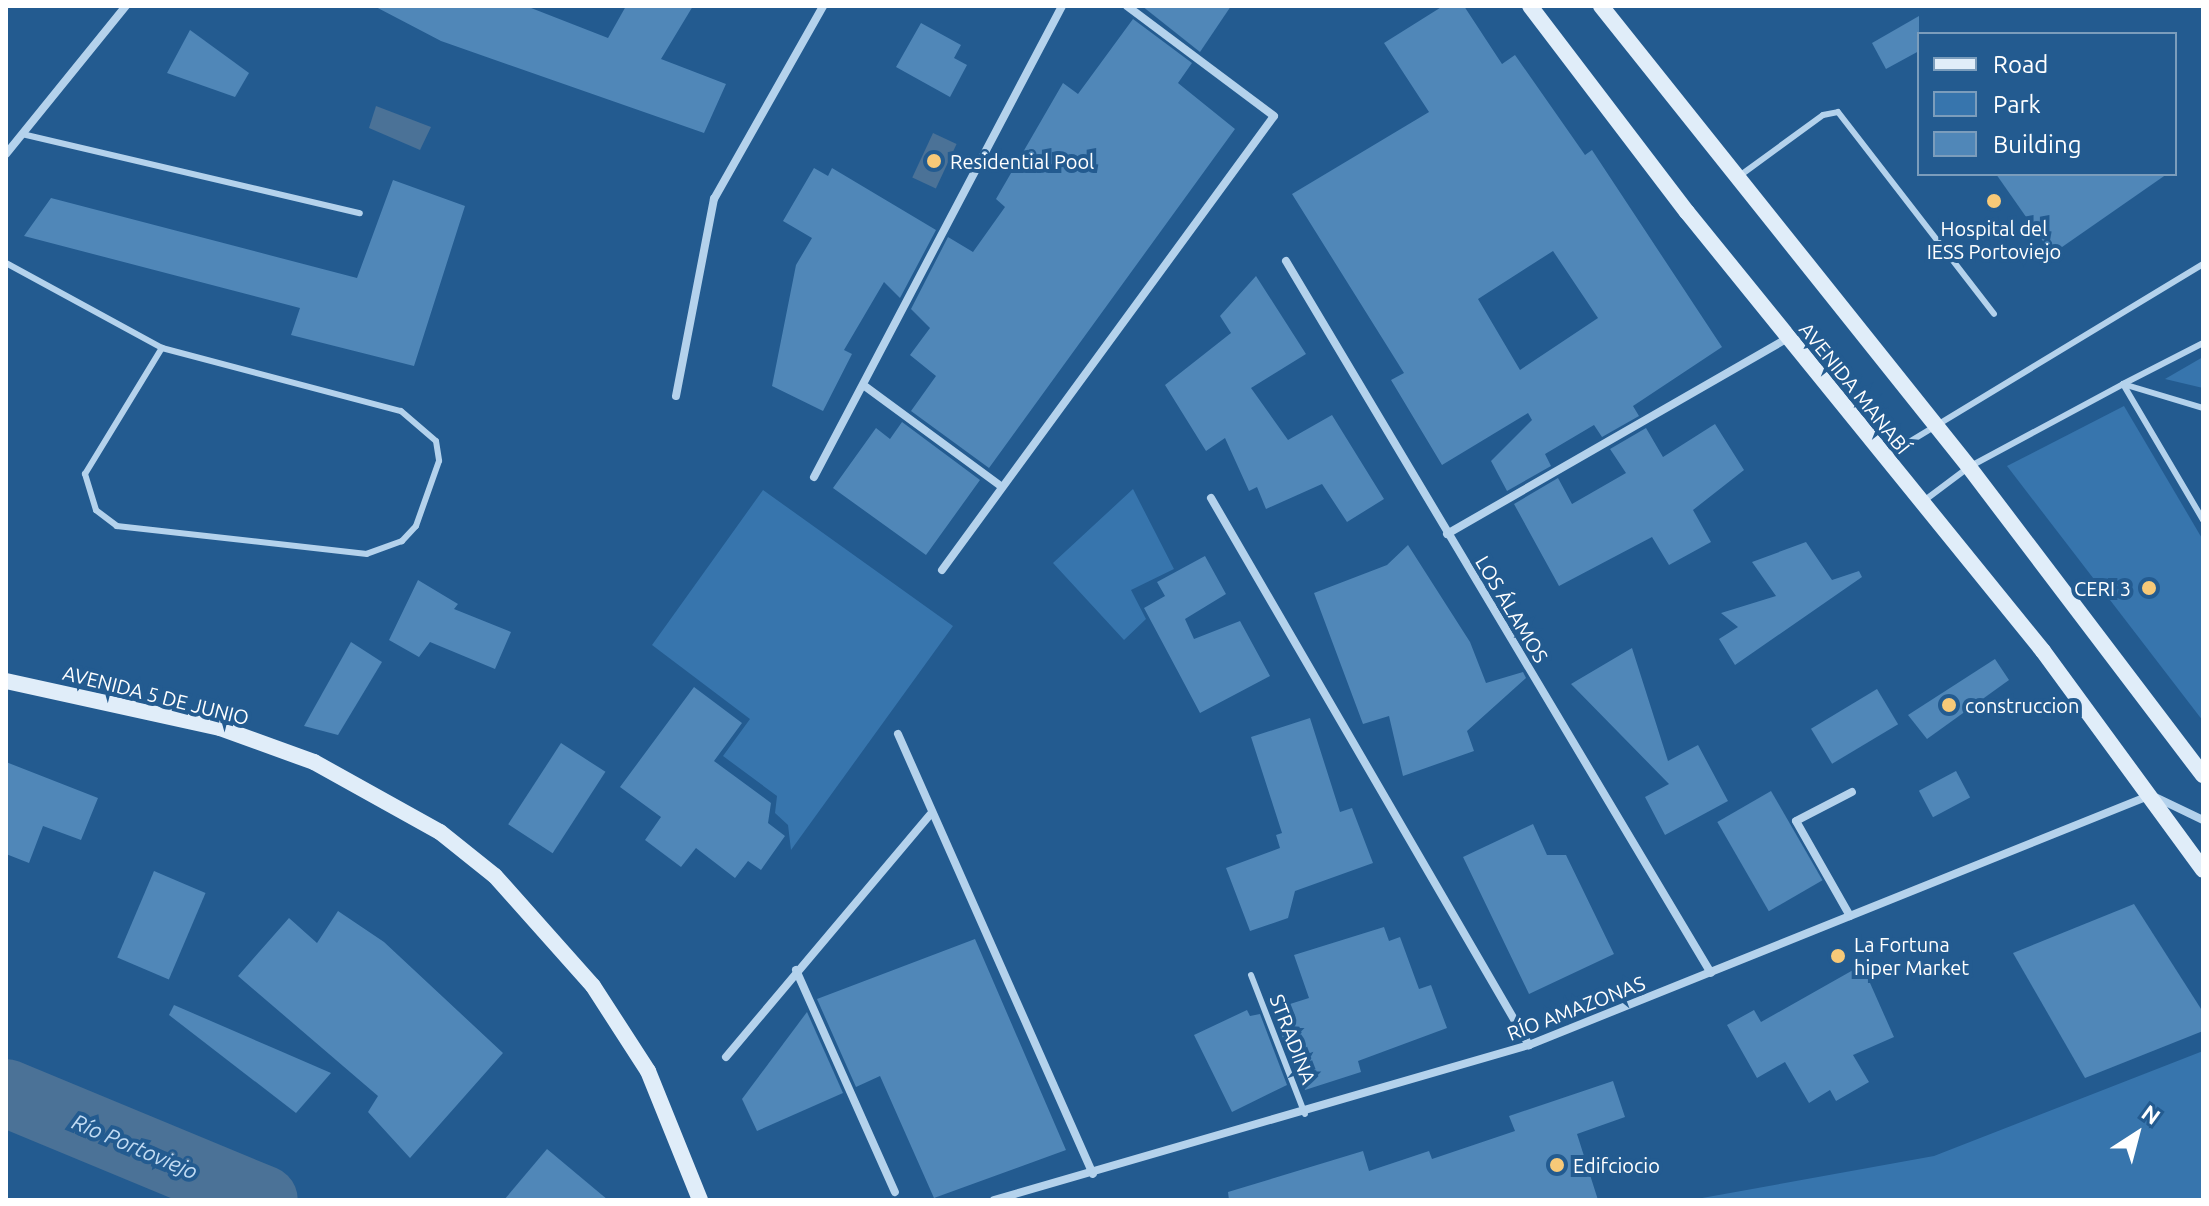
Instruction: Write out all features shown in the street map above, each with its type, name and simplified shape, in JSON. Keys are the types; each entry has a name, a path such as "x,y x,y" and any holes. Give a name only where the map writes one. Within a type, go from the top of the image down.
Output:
{"main road":[{"name":"AVENIDA MANABÍ","path":"1530,6 1788,338 1886,456 2151,795 2203,870"},
{"name":"AVENIDA MANABÍ","path":"1601,6 1735,180 1969,467 2203,775"},
{"name":"AVENIDA 5 DE JUNIO","path":"6,681 220,728 314,762 440,832 495,876 593,986 648,1071 700,1200"}],"street":[{"path":"6,154 126,6"},
{"path":"676,396 714,199 823,6"},
{"path":"814,477 866,387 1062,6"},
{"path":"942,570 1274,116 1127,6"},
{"name":"LOS ÁLAMOS","path":"1286,261 1711,973"},
{"path":"1447,534 1788,338"},
{"path":"866,387 1001,486"},
{"path":"1211,498 1529,1045"},
{"path":"898,734 930,815 1093,1174"},
{"path":"1850,916 1796,821 1852,792"},
{"name":"RÍO AMAZONAS","path":"994,1200 1305,1114 1529,1045 2151,795"},
{"name":"AVENIDA MANABÍ","path":"2151,795 2203,820"},
{"path":"726,1057 796,970 930,815"},
{"path":"796,970 895,1192"}],"lane":[{"path":"1735,180 1823,115 1838,112 1994,314"},
{"path":"22,134 360,213"},
{"path":"6,263 162,348 401,411 421,423 436,441 439,461 416,526 402,541 367,554 117,526 96,510 85,474 162,348"},
{"path":"1886,456 2203,264"},
{"path":"1922,502 1969,467 2203,343"},
{"path":"2123,384 2203,408"},
{"path":"2123,384 2203,520"},
{"name":"STRADINA","path":"1251,975 1305,1114"}],"green space":[{"path":"2203,357 2203,388 2165,379"},
{"name":"CERI 3","path":"2124,406 2203,540 2203,721 2007,466"},
{"path":"1133,489 1174,569 1131,590 1146,619 1124,640 1053,563"},
{"path":"763,490 953,626 791,850 788,825 775,813 777,796 723,756 750,719 652,645"},
{"path":"2203,1051 2203,1200 1691,1200 1934,1156"}],"shaded area":[{"path":"376,106 431,127 420,150 369,128"},
{"name":"Residential Pool","path":"933,133 957,144 936,188 912,177"}],"building":[{"path":"374,6 526,6 608,38 626,6 693,6 661,59 726,84 704,133 441,41"},
{"path":"1142,6 1231,6 1200,52"},
{"path":"1443,6 1464,6 1502,64 1515,55 1585,155 1592,150 1722,347 1633,406 1639,416 1602,437 1594,425 1545,454 1551,466 1507,491 1491,461 1532,420 1528,413 1442,465 1391,380 1404,373 1292,194 1429,112 1384,43","holes":["1553,251 1598,318 1520,370 1478,299"]},
{"path":"1919,16 1917,52 1886,69 1872,43"},
{"path":"1133,19 1192,63 1178,83 1235,129 989,468 911,411 936,376 910,355 930,328 911,309 948,237 973,252 1005,207 996,199 1063,83 1078,94"},
{"path":"921,23 961,45 954,58 967,65 950,97 896,67"},
{"path":"190,30 249,73 235,97 167,73"},
{"path":"814,168 828,176 832,168 936,230 900,298 884,282 844,350 852,354 823,411 772,386 796,265 812,238 783,221"},
{"path":"1997,176 2164,176 2052,254"},
{"path":"393,180 465,206 414,366 291,335 300,308 24,236 51,198 357,278"},
{"path":"1256,276 1306,354 1251,388 1288,440 1332,415 1384,499 1347,522 1322,484 1266,509 1257,487 1249,491 1225,438 1206,451 1165,385 1231,333 1220,316"},
{"path":"902,422 980,480 926,555 833,488 876,428 890,439"},
{"path":"1715,424 1744,470 1693,510 1711,542 1669,565 1652,537 1559,586 1514,504 1558,478 1572,504 1626,473 1610,449 1646,428 1663,457"},
{"path":"1806,542 1832,580 1859,571 1862,577 1735,665 1719,639 1738,627 1721,613 1776,596 1752,562"},
{"path":"1408,545 1470,642 1486,683 1523,672 1526,678 1467,731 1474,751 1403,776 1389,716 1363,724 1314,593 1387,565"},
{"path":"1205,556 1226,594 1185,619 1194,639 1240,621 1270,676 1200,713 1144,608 1165,596 1157,582"},
{"path":"418,580 458,604 454,609 511,632 495,669 430,642 419,657 389,640"},
{"path":"351,642 382,662 338,735 304,726"},
{"path":"1632,648 1668,761 1698,745 1728,801 1665,835 1645,797 1669,784 1571,684"},
{"name":"construccion","path":"1995,659 2009,680 1927,739 1908,715"},
{"path":"694,687 742,723 714,761 771,803 768,823 785,836 761,870 748,861 735,878 696,848 681,867 645,840 661,817 620,787"},
{"path":"1877,689 1898,724 1832,764 1811,729"},
{"path":"1310,718 1340,812 1352,808 1373,863 1295,891 1288,918 1250,931 1226,868 1280,848 1276,835 1282,833 1251,737"},
{"path":"561,743 605,772 553,853 508,824"},
{"path":"6,762 98,798 81,840 43,826 29,863 6,854"},
{"path":"1956,771 1970,797 1933,817 1919,791"},
{"path":"1771,791 1822,880 1769,911 1717,822"},
{"path":"1533,824 1547,855 1566,855 1614,954 1529,994 1463,857"},
{"path":"154,871 206,893 169,979 117,958"},
{"path":"2134,904 2203,1012 2203,1031 2085,1078 2013,953"},
{"path":"338,911 384,942 503,1053 410,1158 368,1112 378,1096 238,976 289,918 317,943"},
{"path":"1384,927 1389,941 1400,937 1419,989 1431,985 1447,1028 1358,1061 1361,1072 1305,1090 1271,1010 1309,998 1294,955"},
{"path":"975,939 1066,1150 934,1198 880,1076 856,1087 817,999"},
{"path":"1862,965 1894,1037 1853,1055 1869,1082 1836,1101 1830,1090 1809,1103 1785,1062 1757,1078 1727,1025 1754,1010 1761,1022"},
{"path":"174,1005 331,1073 296,1113 169,1015"},
{"path":"1247,1010 1250,1016 1260,1014 1287,1085 1232,1112 1194,1035"},
{"path":"807,1012 843,1093 757,1131 742,1099"},
{"path":"1613,1081 1625,1117 1577,1134 1598,1200 1229,1200 1228,1192 1363,1151 1369,1171 1429,1151 1432,1159 1515,1131 1509,1116"},
{"path":"547,1149 608,1200 504,1200"}],"waterway":[{"name":"Río Portoviejo","path":"6,1093 264,1200"}],"place":[{"name":"Residential Pool","path":"934,161"},
{"name":"Hospital del IESS Portoviejo","path":"1994,201"},
{"name":"CERI 3","path":"2149,588"},
{"name":"construccion","path":"1949,705"},
{"name":"La Fortuna hiper Market","path":"1838,956"},
{"name":"Edifciocio","path":"1557,1165"}]}
